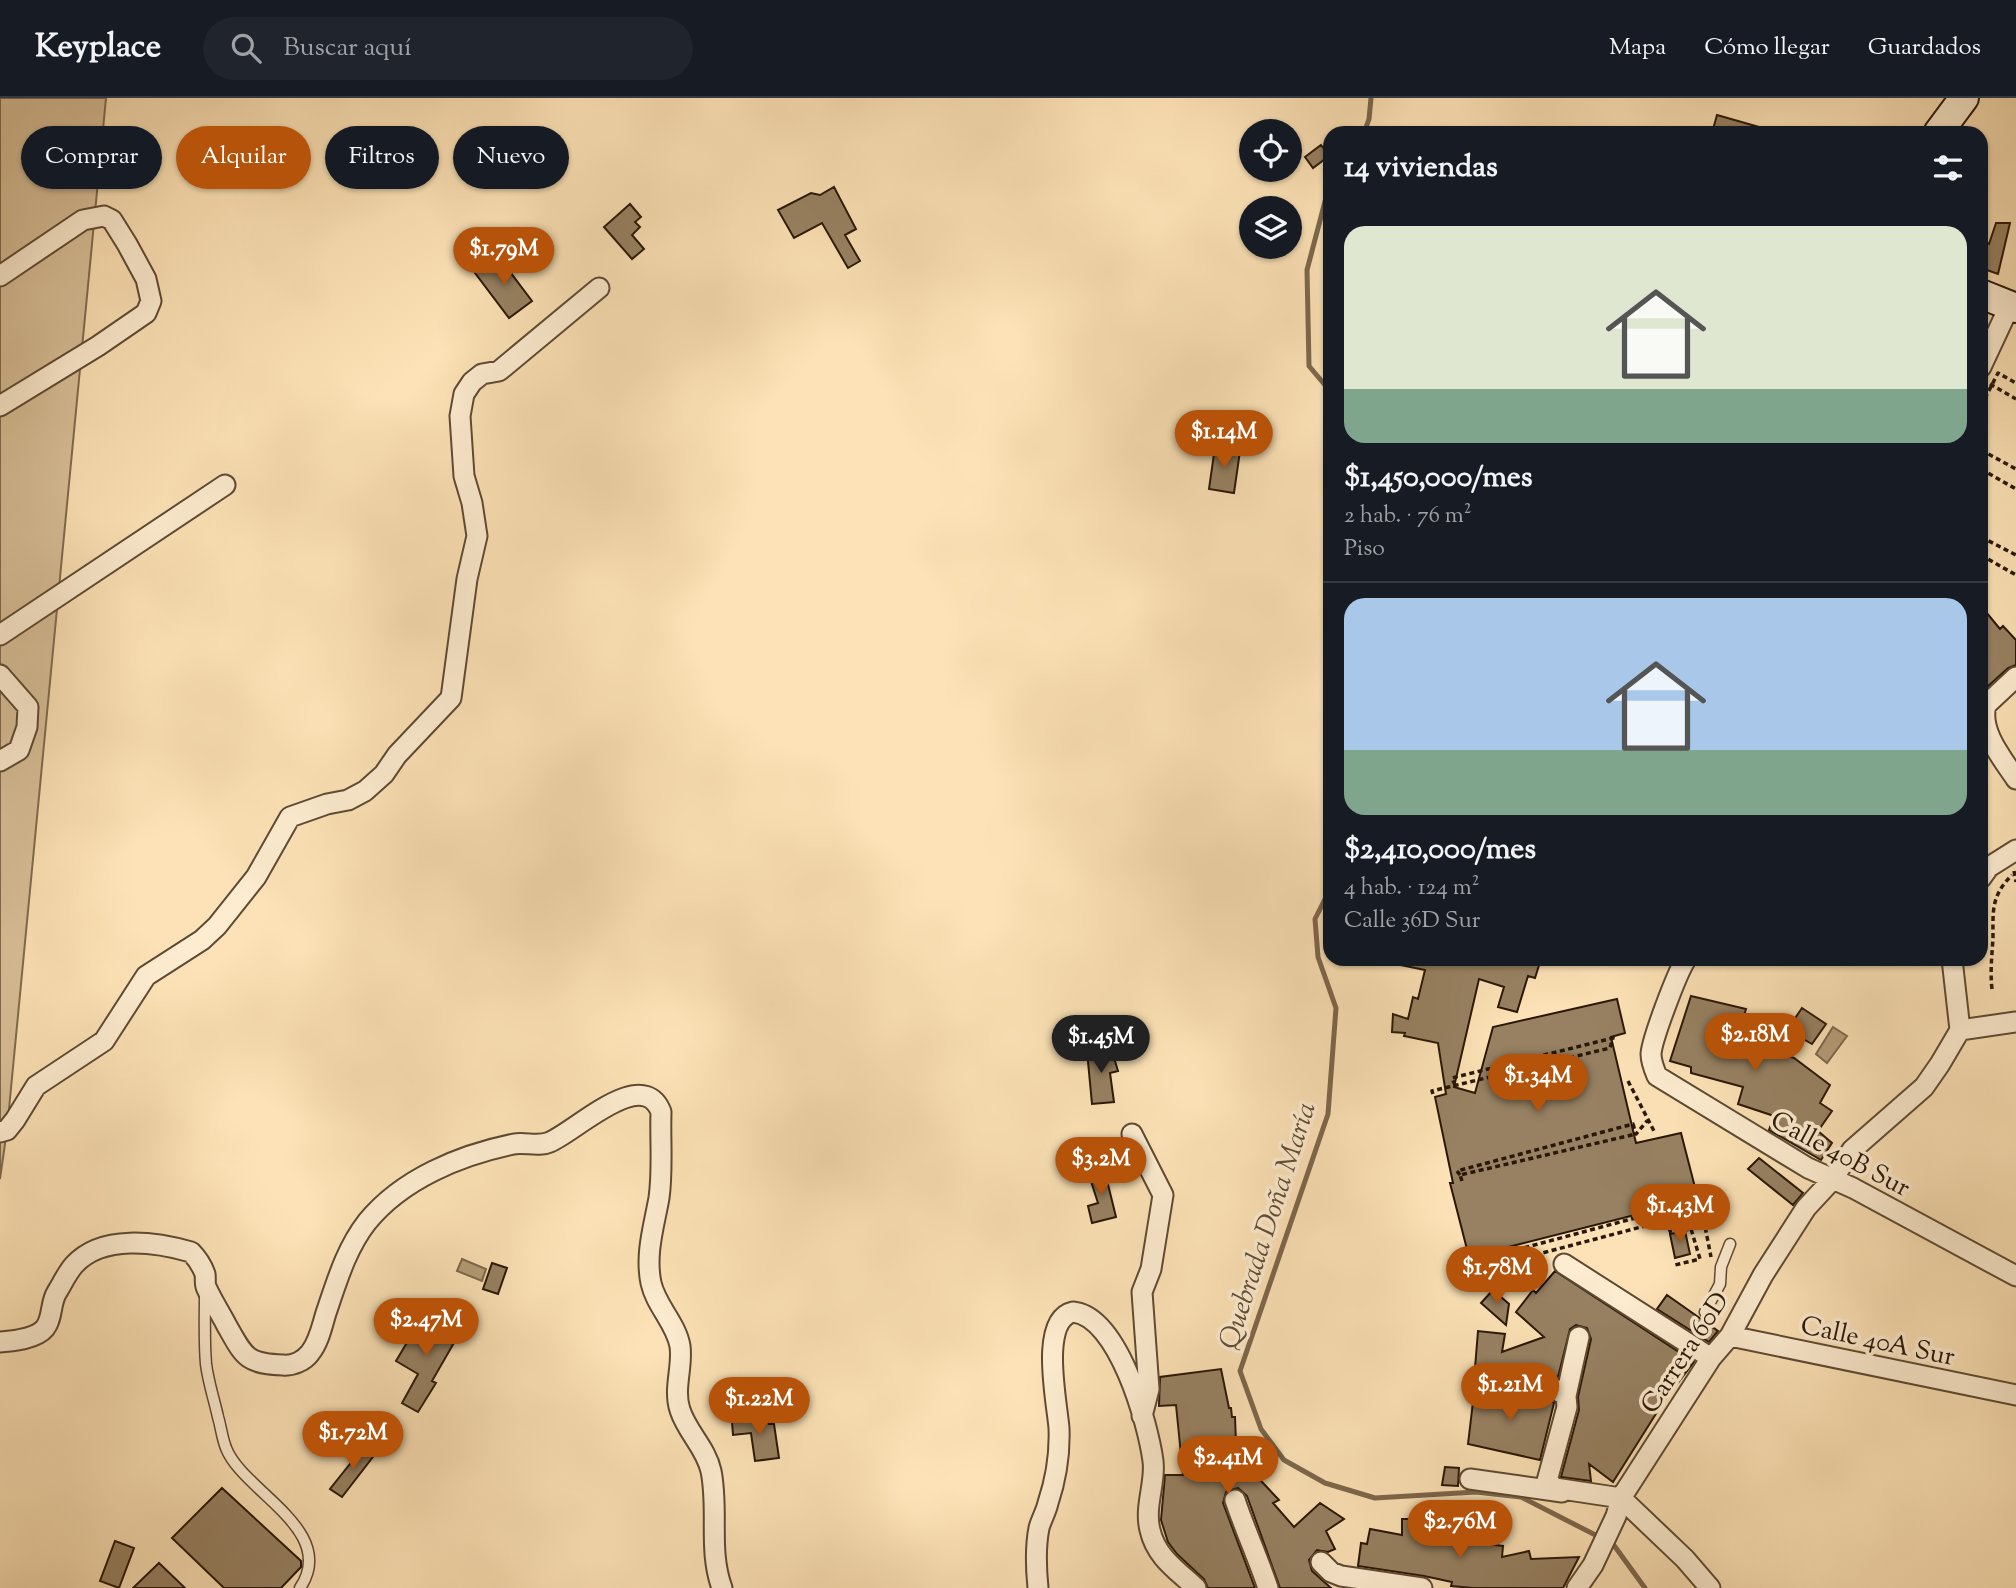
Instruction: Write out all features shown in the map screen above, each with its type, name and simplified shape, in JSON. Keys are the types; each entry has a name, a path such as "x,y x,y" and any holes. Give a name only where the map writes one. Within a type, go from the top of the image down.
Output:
{"main road":[{"path":"1943,126 1964,98"},
{"path":"1988,297 2012,308"}],"street":[{"path":"0,276 83,220 104,216 113,220 127,244 146,279 151,301 146,313 0,406"},
{"path":"0,1132 15,1120 36,1086 104,1041 146,976 202,940 217,926 256,877 290,817 348,800 365,791 384,774 397,755 451,698 467,579 477,536 472,503 464,476 460,416 464,394 482,374 499,371 599,288"},
{"path":"1989,370 2012,308"},
{"path":"0,635 225,485"},
{"path":"0,675 28,707 27,727 19,750 0,761"},
{"path":"1988,699 2016,677"},
{"path":"1988,732 2008,754 2016,779"},
{"path":"1988,868 2016,850"},
{"name":"Calle 40B Sur","path":"1683,966 1668,1000 1651,1052 1657,1076 1796,1161 1853,1188 2016,1276"},
{"path":"1953,966 1960,1030 2016,1022"},
{"name":"Carrera 60D","path":"1577,1588 1592,1565 1618,1505 1711,1358 1730,1336 1763,1275 1806,1208 1832,1180 1852,1150 1924,1087 1960,1030"},
{"path":"0,1342 44,1330 49,1322 54,1296 72,1267 86,1256 118,1245 150,1243 191,1252 205,1275 205,1286 234,1342 246,1356 264,1364 291,1365 299,1362 315,1346 341,1267 357,1237 378,1210 403,1187 454,1163 496,1149 517,1144 547,1144 604,1107 631,1095 641,1094 656,1102 661,1112 659,1199 650,1241 651,1284 673,1325 680,1347 677,1398 680,1410 688,1429 705,1453 711,1472 714,1558 722,1588"},
{"path":"1132,1134 1163,1195 1151,1269 1142,1292 1149,1389 1142,1417"},
{"path":"1564,1264 1711,1358"},
{"path":"1038,1588 1037,1540 1058,1457 1053,1343 1056,1327 1062,1317 1068,1313 1079,1313 1102,1327 1129,1373 1154,1463 1147,1507 1150,1531 1156,1548 1166,1562 1196,1588"},
{"name":"Calle 40A Sur","path":"1730,1336 2016,1395"},
{"path":"1579,1337 1566,1396 1567,1407 1547,1481 1555,1488 1618,1505 1685,1559 1710,1588"},
{"path":"1485,1379 1553,1388 1566,1396"},
{"path":"1470,1479 1618,1505"},
{"path":"1235,1500 1268,1588"},
{"path":"1321,1562 1331,1572 1341,1576 1422,1588"}],"lane":[{"path":"1705,1312 1720,1284 1721,1267 1730,1244"},
{"path":"205,1286 206,1366 226,1450 251,1480 280,1506 311,1553 305,1581 300,1588"}],"path":[{"path":"1989,370 2016,383"},
{"path":"1988,383 2016,399"},
{"path":"1988,393 1992,386"},
{"path":"1988,454 2016,469"},
{"path":"1988,472 2016,489"},
{"path":"1988,541 2016,555"},
{"path":"1988,559 2016,575"},
{"path":"2015,873 2016,882"},
{"path":"1992,989 1990,967 1993,906 2004,883 2015,873"},
{"path":"1433,1094 1432,1091 1455,1085 1610,1048 1613,1038 1501,1068 1452,1078 1455,1085"},
{"path":"1628,1081 1654,1131"},
{"path":"1636,1134 1633,1124 1457,1171 1461,1178 1636,1134 1647,1121"},
{"path":"1702,1211 1489,1267 1486,1258 1702,1200 1712,1262 1724,1259"},
{"path":"1666,1221 1671,1233 1691,1229 1700,1259 1675,1265"}],"shaded area":[{"path":"0,98 106,98 103,126 21,126 21,189 97,189 7,1130 0,1179"},
{"path":"1833,1027 1847,1036 1827,1063 1816,1054"},
{"path":"462,1259 486,1269 482,1281 457,1271"}],"building":[{"path":"1717,115 1756,126 1714,126"},
{"path":"1321,145 1323,148 1323,160 1313,168 1305,157"},
{"path":"834,187 856,229 845,235 860,261 848,268 822,223 794,238 778,210 811,193 820,195"},
{"path":"630,204 641,217 635,222 640,227 632,235 644,249 632,259 604,227"},
{"path":"1996,223 2010,223 1998,274 1988,270 1989,244"},
{"path":"498,256 532,301 509,318 475,273"},
{"path":"1215,447 1240,451 1234,493 1209,489"},
{"path":"1988,614 2000,629 2003,626 2016,640 2016,665 2008,668 1988,686"},
{"path":"1405,966 1539,966 1535,978 1528,976 1517,1012 1498,1007 1504,987 1479,979 1454,1087 1475,1093 1493,1027 1617,999 1625,1033 1611,1037 1636,1143 1681,1133 1698,1199 1469,1257 1450,1183 1453,1183 1435,1097 1446,1094 1438,1043 1392,1032 1393,1014 1408,1019 1413,997 1418,999 1425,970"},
{"path":"1691,996 1746,1009 1737,1039 1794,1058 1830,1085 1820,1103 1832,1111 1818,1131 1832,1143 1821,1160 1769,1130 1774,1116 1738,1104 1743,1087 1691,1073 1691,1067 1670,1061"},
{"path":"1802,1008 1826,1024 1812,1044 1787,1030"},
{"path":"1111,1048 1118,1071 1110,1073 1114,1102 1092,1104 1087,1051"},
{"path":"1759,1158 1803,1193 1793,1205 1748,1169"},
{"path":"1104,1168 1116,1217 1092,1223 1088,1206 1098,1203 1088,1172"},
{"path":"1685,1231 1690,1254 1675,1258 1670,1234"},
{"path":"492,1263 507,1268 498,1294 483,1289"},
{"path":"1555,1271 1694,1362 1664,1401 1613,1482 1589,1464 1591,1481 1561,1477 1579,1410 1578,1397 1591,1339 1587,1328 1576,1325 1570,1329 1558,1377 1487,1367 1477,1370 1475,1368 1478,1331 1505,1334 1502,1352 1544,1337 1516,1312 1533,1290 1536,1293"},
{"path":"1493,1290 1509,1304 1506,1325 1481,1303"},
{"path":"1667,1295 1718,1331 1709,1342 1657,1309"},
{"path":"424,1314 459,1334 432,1381 436,1383 418,1412 402,1403 418,1374 396,1361"},
{"path":"1221,1369 1229,1408 1232,1417 1235,1417 1237,1469 1246,1465 1279,1500 1273,1503 1294,1527 1320,1503 1344,1519 1326,1531 1335,1549 1328,1552 1317,1550 1309,1560 1312,1571 1331,1588 1280,1588 1247,1496 1238,1488 1226,1492 1223,1503 1255,1588 1208,1588 1204,1579 1168,1542 1161,1520 1165,1475 1183,1475 1176,1405 1159,1406 1160,1377"},
{"path":"1475,1385 1483,1391 1549,1400 1554,1403 1540,1460 1468,1444"},
{"path":"768,1416 769,1424 774,1424 779,1458 755,1461 751,1433 733,1435 732,1422"},
{"path":"365,1445 376,1453 342,1497 330,1489"},
{"path":"1445,1467 1459,1468 1458,1486 1442,1485"},
{"path":"222,1488 301,1561 301,1567 281,1588 224,1588 172,1538"},
{"path":"1402,1519 1415,1519 1415,1525 1454,1533 1453,1540 1503,1546 1502,1557 1529,1551 1531,1559 1579,1557 1563,1588 1451,1586 1452,1582 1358,1566 1361,1543 1367,1544 1370,1529 1402,1535"},
{"path":"115,1541 134,1548 119,1588 100,1581"},
{"path":"159,1563 185,1588 133,1588"}],"waterway":[{"name":"Quebrada Doña María","path":"1366,126 1371,98"},
{"name":"Quebrada Doña María","path":"1323,209 1307,270 1309,366 1323,383"},
{"name":"Quebrada Doña María","path":"1323,903 1315,919 1318,957 1336,1008 1328,1114 1240,1371 1261,1429 1284,1460 1325,1483 1375,1498 1476,1492 1521,1497 1613,1544 1645,1588"}]}
